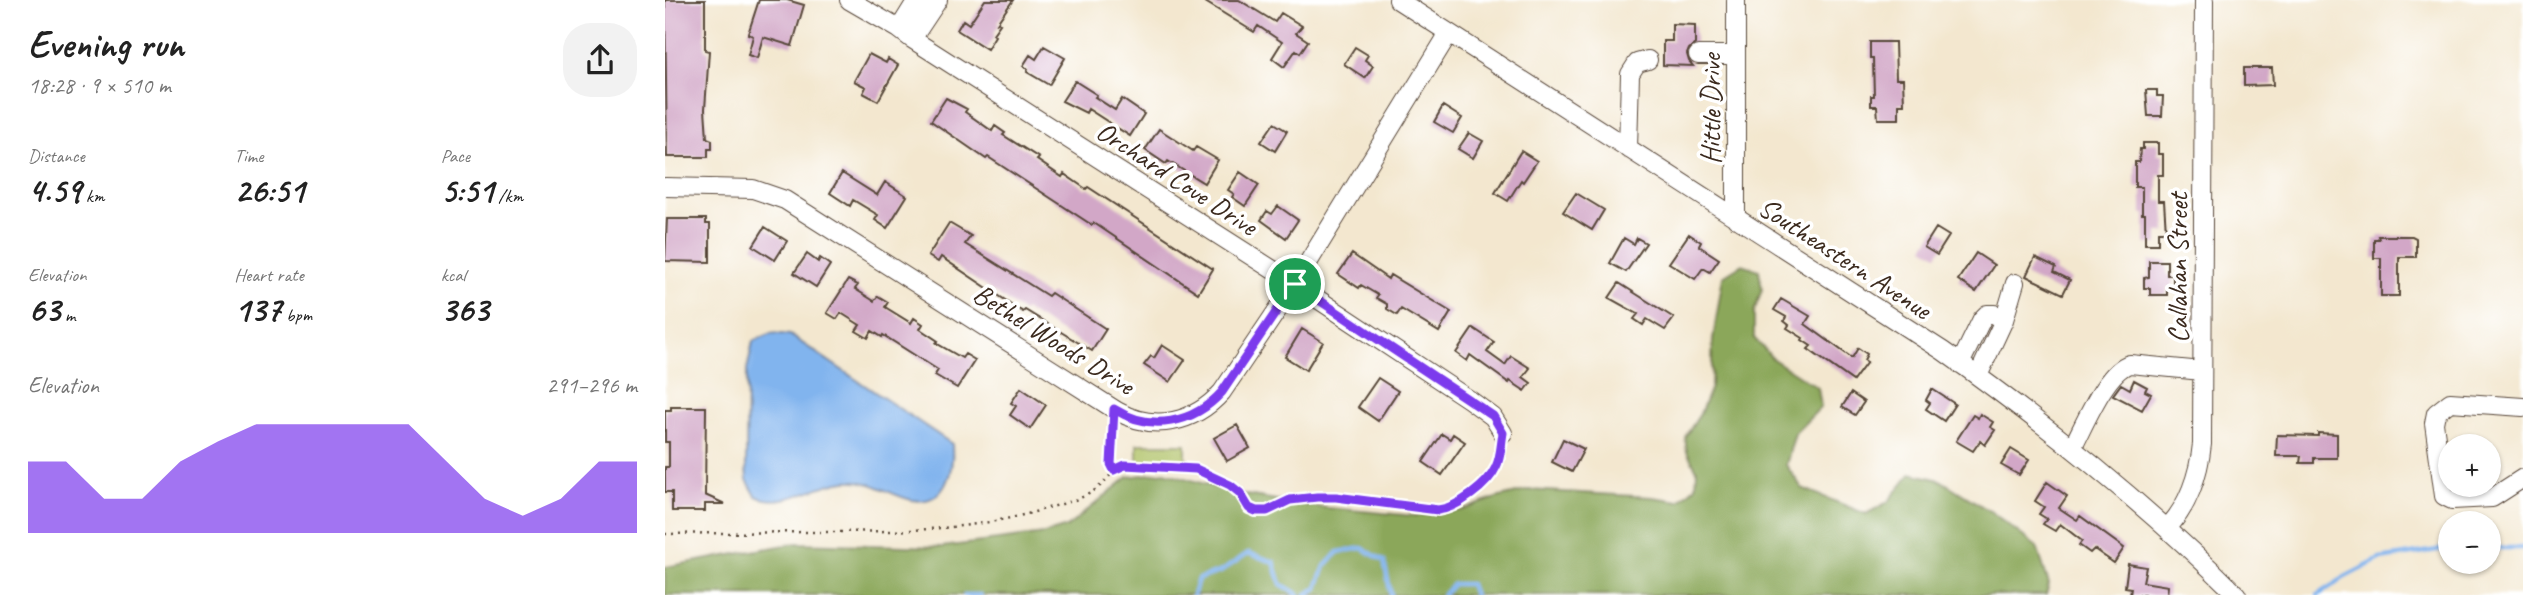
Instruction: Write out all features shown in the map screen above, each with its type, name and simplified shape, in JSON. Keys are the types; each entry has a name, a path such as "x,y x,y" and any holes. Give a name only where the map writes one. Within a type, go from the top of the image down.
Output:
{"street":[{"name":"Orchard Cove Drive","path":"849,0 1295,284 1471,400 1493,416 1503,433"},
{"path":"905,34 917,0"},
{"path":"905,34 938,0"},
{"name":"Southeastern Avenue","path":"1398,0 1978,376 2072,448 2167,528 2237,595"},
{"name":"Hittle Drive","path":"1736,219 1737,0"},
{"name":"Callahan Street","path":"2167,528 2187,498 2199,462 2202,437 2204,0"},
{"name":"Bethel Woods Drive","path":"665,187 753,189 785,200 1114,409 1142,422 1167,423 1187,417 1213,403 1222,392 1295,284 1449,33"},
{"path":"1698,55 1736,55"},
{"path":"1628,149 1630,74 1637,63 1648,60"},
{"path":"1978,376 2004,320 2015,283"},
{"path":"1960,364 1987,314 1994,314 2004,320"},
{"path":"2072,448 2111,378 2123,366 2130,363 2202,371"},
{"path":"2523,407 2450,402 2436,413 2434,423 2444,496 2452,500 2492,498 2523,478"}],"path":[{"path":"1114,409 1111,464 1114,470"},
{"path":"665,534 926,530 970,526 1047,509 1081,497 1102,485 1114,470 1125,465 1196,469 1230,485 1240,493 1249,508 1256,511 1267,511 1290,500 1317,497 1438,510 1451,508 1488,480 1497,466 1503,433"}],"green space":[{"path":"1742,264 1759,270 1762,289 1754,312 1754,338 1773,359 1818,388 1821,407 1795,433 1786,465 1802,488 1866,514 1888,502 1911,473 1940,480 1993,513 2037,547 2049,584 2046,595 665,595 665,567 796,543 942,547 1044,534 1067,527 1128,477 1165,472 1235,493 1318,507 1416,516 1463,510 1529,490 1679,501 1696,486 1697,470 1687,452 1685,437 1700,414 1711,387 1713,339 1723,276"},
{"path":"1137,444 1186,444 1186,464 1137,463"}],"water":[{"path":"772,333 790,335 952,444 952,464 941,492 924,500 912,500 871,484 845,481 778,500 756,496 747,480 746,466 747,370 753,341"}],"building":[{"path":"665,0 705,0 705,50 709,51 705,109 707,138 712,140 708,157 667,157"},
{"path":"759,0 787,0 804,5 792,46 763,37 757,58 748,55 753,36 748,34"},
{"path":"985,0 1013,0 997,23 1000,24 987,49 957,30 963,20 969,24"},
{"path":"1202,0 1239,0 1275,22 1281,13 1302,26 1296,33 1308,41 1300,53 1296,50 1284,67 1272,58 1282,42 1258,26 1254,32"},
{"path":"1672,24 1695,25 1695,44 1687,54 1693,66 1663,65 1663,41 1672,41"},
{"path":"1870,42 1895,42 1896,79 1903,79 1904,104 1899,104 1899,119 1878,119 1877,106 1871,106 1871,96 1874,96"},
{"path":"1044,46 1065,58 1049,85 1027,72 1028,69 1023,66 1030,55 1036,59"},
{"path":"1355,47 1368,55 1365,60 1373,66 1365,78 1344,64"},
{"path":"869,54 886,63 888,59 898,65 878,101 863,93 866,87 854,81"},
{"path":"2244,68 2272,68 2273,85 2244,86"},
{"path":"1075,81 1115,110 1122,99 1144,114 1130,136 1088,109 1086,113 1062,101"},
{"path":"2146,90 2157,90 2157,96 2163,96 2162,116 2148,116"},
{"path":"946,98 967,109 965,112 992,131 995,126 1005,133 1003,135 1039,158 1037,160 1062,177 1064,174 1086,189 1088,187 1213,269 1198,293 1094,223 1092,225 988,157 986,159 931,121"},
{"path":"1443,106 1462,118 1453,133 1434,122"},
{"path":"1274,123 1287,131 1275,151 1261,142"},
{"path":"1159,129 1193,151 1196,147 1218,160 1204,183 1145,150"},
{"path":"1469,133 1483,141 1473,158 1458,149"},
{"path":"2143,143 2158,143 2158,154 2163,154 2163,175 2158,175 2158,201 2164,201 2166,232 2158,232 2158,244 2145,244 2142,187 2135,187 2135,162 2139,162"},
{"path":"1521,151 1537,161 1508,201 1495,193"},
{"path":"1240,172 1259,185 1245,206 1232,197 1234,194 1228,190"},
{"path":"842,173 877,195 885,182 907,196 887,228 875,220 878,215 853,200 850,206 830,193"},
{"path":"1576,193 1604,210 1592,230 1563,212"},
{"path":"1278,206 1298,220 1286,238 1261,220 1267,211 1272,214"},
{"path":"667,219 706,219 706,224 710,224 710,262 665,261"},
{"path":"949,223 971,236 965,244 1048,296 1051,293 1106,329 1092,351 1025,310 1023,312 941,257 938,262 928,256"},
{"path":"765,227 787,241 775,260 753,246"},
{"path":"1936,228 1949,236 1937,255 1924,247"},
{"path":"1689,234 1701,242 1699,246 1719,259 1710,272 1703,268 1695,279 1669,263"},
{"path":"2378,236 2416,238 2416,257 2399,257 2399,296 2381,296 2381,258 2374,258 2374,239 2379,239"},
{"path":"1624,238 1634,244 1637,238 1646,243 1626,272 1610,263"},
{"path":"1976,253 1994,265 1976,292 1958,280"},
{"path":"807,254 818,262 820,258 830,265 816,287 794,273"},
{"path":"1352,254 1388,279 1390,275 1451,312 1439,332 1401,309 1397,315 1387,309 1387,304 1376,298 1378,295 1361,285 1359,288 1338,274"},
{"path":"2035,257 2056,267 2054,272 2070,280 2063,294 2026,276"},
{"path":"2149,261 2167,261 2167,275 2173,275 2173,287 2167,287 2167,295 2150,295 2150,288 2144,288 2144,278 2149,277"},
{"path":"848,280 858,285 855,289 874,301 878,296 888,302 885,307 911,323 914,318 923,324 920,329 938,341 936,343 962,358 965,354 975,360 957,388 935,375 938,370 883,335 882,337 872,331 868,338 856,331 860,325 841,313 837,319 827,313"},
{"path":"1619,283 1674,318 1665,330 1647,319 1643,325 1634,319 1638,314 1609,298"},
{"path":"1781,299 1810,316 1805,324 1852,358 1858,348 1867,354 1864,360 1867,362 1853,381 1808,349 1811,346 1802,340 1803,338 1787,328 1789,325 1784,321 1786,317 1774,310"},
{"path":"1473,328 1494,342 1487,352 1505,365 1511,356 1530,368 1523,377 1531,383 1525,391 1470,355 1467,361 1456,353"},
{"path":"1302,329 1323,342 1306,370 1285,357"},
{"path":"1162,345 1185,360 1170,382 1144,365 1151,356 1154,358"},
{"path":"1378,378 1398,391 1378,421 1358,407"},
{"path":"2134,380 2147,387 2145,391 2151,394 2142,410 2113,395 2121,384 2130,389"},
{"path":"1021,388 1046,405 1030,429 1010,415 1016,406 1011,403"},
{"path":"1932,389 1955,404 1944,421 1926,409 1930,403 1926,400"},
{"path":"1851,393 1864,402 1855,415 1842,407"},
{"path":"671,407 706,407 705,495 725,504 705,504 705,511 672,511 672,492 665,492 669,442 665,442 665,410 671,410"},
{"path":"1980,414 1993,422 1990,427 1995,430 1985,445 1980,441 1973,451 1956,441 1973,415 1978,418"},
{"path":"1237,425 1250,448 1227,461 1214,438"},
{"path":"2318,433 2337,434 2337,458 2314,458 2314,463 2300,463 2301,456 2276,456 2277,435 2318,436"},
{"path":"1442,434 1450,439 1453,434 1465,442 1442,475 1423,462"},
{"path":"1563,439 1584,449 1572,472 1552,462"},
{"path":"2011,449 2029,460 2019,475 2001,465"},
{"path":"2047,482 2067,496 2059,508 2077,520 2080,516 2124,548 2114,563 2094,549 2090,553 2079,545 2082,541 2060,524 2055,531 2043,524 2047,519 2039,514 2044,507 2035,501"},
{"path":"2128,564 2146,567 2143,582 2168,586 2167,595 2130,595 2131,588 2125,587"}],"waterway":[{"path":"1306,595 1317,588 1325,566 1338,552 1362,548 1384,561 1391,595"},
{"path":"2501,548 2523,548"},
{"path":"2318,595 2380,559 2438,550"},
{"path":"1193,595 1198,579 1222,571 1248,553 1274,562 1281,584 1299,595"},
{"path":"1443,595 1453,584 1470,584 1474,595"},
{"path":"965,595 980,595"}],"route":[{"path":"1295,284 1493,416 1503,433 1497,466 1488,480 1451,508 1438,510 1317,497 1290,500 1267,511 1256,511 1249,508 1240,493 1230,485 1196,469 1125,465 1114,470 1111,464 1114,409 1142,422 1167,423 1178,421 1213,403 1295,284"}]}
